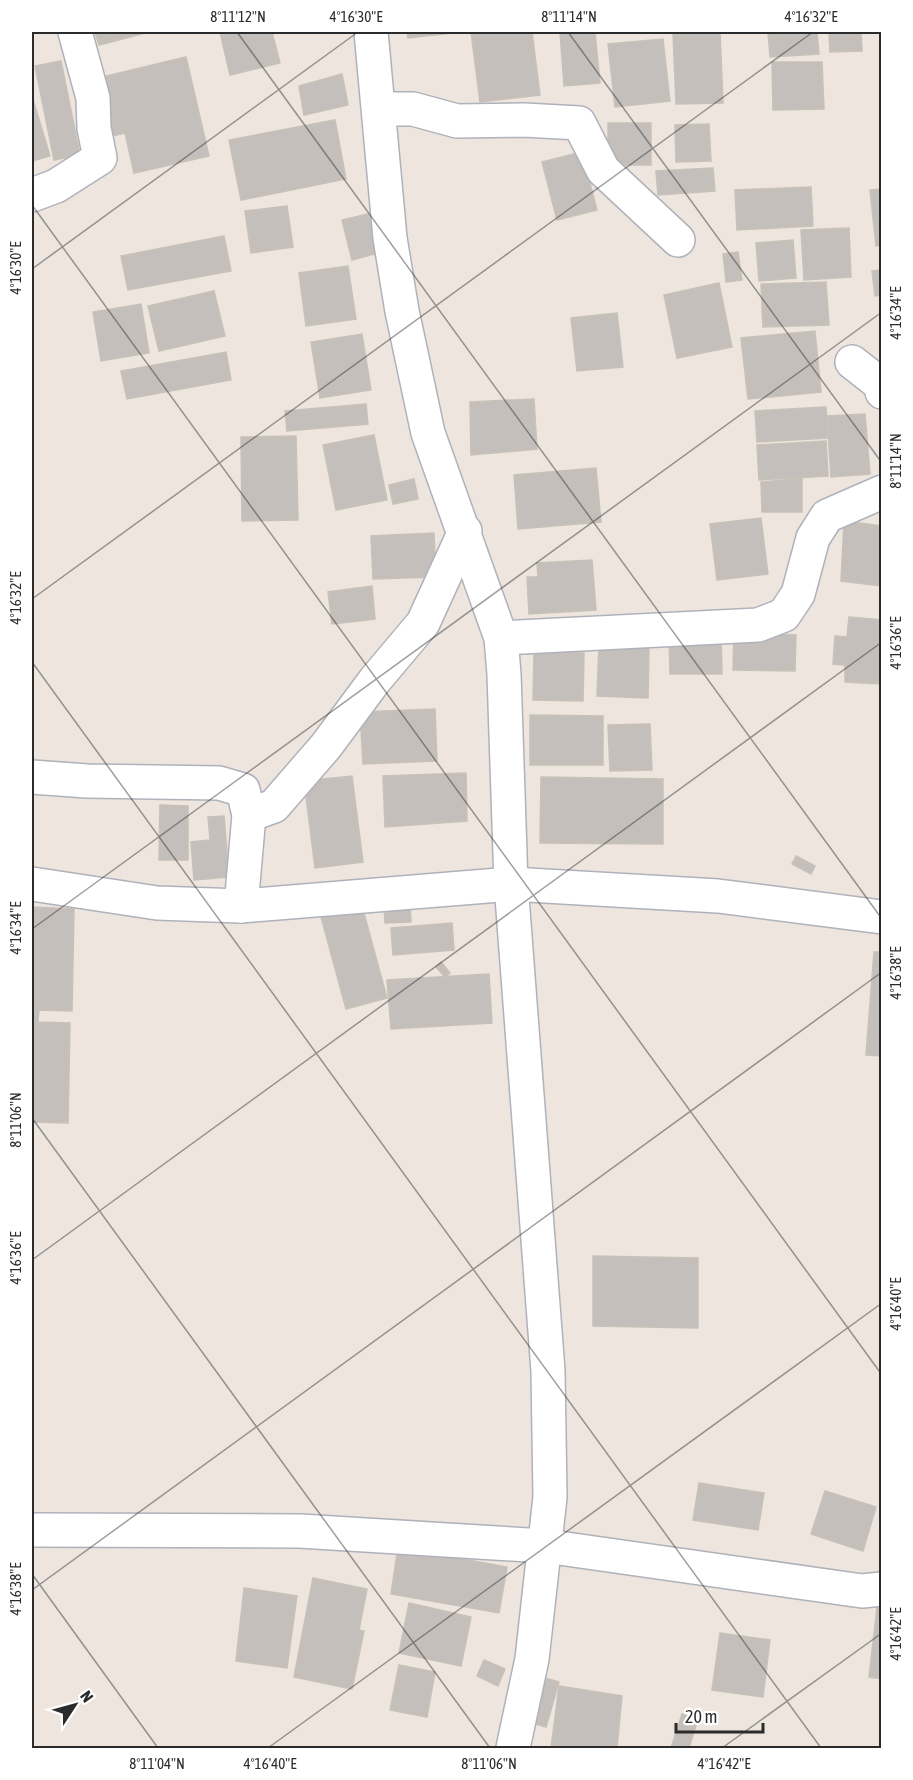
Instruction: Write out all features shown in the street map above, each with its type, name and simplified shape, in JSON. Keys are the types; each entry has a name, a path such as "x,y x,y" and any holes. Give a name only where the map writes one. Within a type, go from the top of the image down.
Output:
{"street":[{"path":"32,195 56,186 100,158 94,128 93,98 75,32"},
{"path":"371,32 390,238 404,322 428,433 465,531 501,638 511,884 548,1371 550,1497 532,1659 513,1749"},
{"path":"379,109 413,108 457,121 524,120 579,123 603,170 678,240"},
{"path":"852,362 880,384 882,392"},
{"path":"501,638 758,625 784,615 798,594 813,538 827,516 882,492"},
{"path":"249,814 274,806 326,746 375,680 423,623 465,531"},
{"path":"32,777 87,781 219,783 243,790 249,814 241,906"},
{"path":"32,884 157,903 241,906 511,884 718,896 882,917"},
{"path":"32,1530 300,1532 544,1546 862,1591 882,1589"}],"building":[{"path":"95,32 149,32 99,45"},
{"path":"220,32 272,32 280,63 230,75"},
{"path":"407,32 461,32 408,38"},
{"path":"471,32 532,32 540,95 480,102"},
{"path":"560,32 595,32 600,83 564,86"},
{"path":"720,32 723,103 676,104 673,33"},
{"path":"768,32 817,32 819,54 770,57"},
{"path":"829,32 861,32 862,51 830,52"},
{"path":"663,39 670,101 615,107 608,44"},
{"path":"186,57 209,156 134,173 125,133 112,136 98,78"},
{"path":"61,61 80,155 54,160 35,66"},
{"path":"772,62 822,62 824,109 773,110"},
{"path":"342,74 348,105 304,115 299,86"},
{"path":"32,96 50,156 32,161"},
{"path":"335,120 346,179 241,200 229,140"},
{"path":"608,123 651,123 651,165 608,165"},
{"path":"709,124 711,161 676,162 675,125"},
{"path":"582,152 597,210 557,220 542,162"},
{"path":"713,168 715,191 658,195 656,171"},
{"path":"811,187 813,226 737,230 735,190"},
{"path":"882,189 882,245 876,246 870,190"},
{"path":"287,206 293,247 251,253 245,211"},
{"path":"368,214 378,253 352,260 342,220"},
{"path":"849,228 851,277 804,280 801,230"},
{"path":"224,236 231,271 128,290 121,256"},
{"path":"793,240 796,278 759,281 756,243"},
{"path":"738,252 742,280 726,282 723,254"},
{"path":"348,266 356,319 306,326 299,273"},
{"path":"882,270 882,295 875,296 872,271"},
{"path":"826,282 829,325 763,327 761,284"},
{"path":"719,283 732,347 677,358 664,295"},
{"path":"214,291 225,336 159,351 148,306"},
{"path":"141,304 149,353 101,361 93,312"},
{"path":"617,313 623,367 577,371 571,318"},
{"path":"815,331 821,392 748,399 741,338"},
{"path":"362,334 371,390 320,398 311,342"},
{"path":"226,352 231,380 127,399 121,371"},
{"path":"534,399 537,449 471,455 470,402"},
{"path":"366,404 368,424 287,431 285,411"},
{"path":"826,407 828,438 757,442 755,411"},
{"path":"865,414 870,474 831,477 827,416"},
{"path":"374,435 387,500 336,510 323,445"},
{"path":"296,436 298,520 242,521 241,437"},
{"path":"826,441 828,476 759,480 757,445"},
{"path":"596,468 601,522 518,529 514,475"},
{"path":"802,478 802,512 762,512 761,482"},
{"path":"414,479 418,499 393,504 389,485"},
{"path":"761,518 768,574 717,580 710,524"},
{"path":"844,521 882,526 882,586 841,581"},
{"path":"434,533 436,577 373,579 371,536"},
{"path":"592,560 596,610 529,614 527,577 538,577 537,563"},
{"path":"372,586 375,619 332,624 328,592"},
{"path":"849,617 882,620 882,684 845,682 845,665 833,664 835,636 847,637"},
{"path":"669,632 721,632 722,674 670,674"},
{"path":"734,632 796,635 795,671 733,670"},
{"path":"599,645 649,648 648,698 597,696"},
{"path":"534,652 584,653 583,701 533,700"},
{"path":"435,709 437,761 363,764 360,712"},
{"path":"530,715 603,716 603,765 530,765"},
{"path":"650,724 652,770 610,771 608,725"},
{"path":"466,773 467,821 385,827 383,776"},
{"path":"352,776 363,862 315,868 304,781"},
{"path":"541,777 663,779 663,844 540,843"},
{"path":"160,805 188,806 188,860 159,860"},
{"path":"224,816 229,877 194,880 191,842 210,840 208,817"},
{"path":"796,856 815,866 811,874 792,864"},
{"path":"410,902 411,922 385,923 384,904"},
{"path":"362,906 387,998 346,1009 321,917"},
{"path":"32,907 74,909 72,1011 39,1010 38,1022 70,1023 68,1123 32,1122"},
{"path":"452,923 454,950 393,955 391,928"},
{"path":"874,952 882,952 882,1056 866,1055"},
{"path":"441,962 450,973 445,977 436,967"},
{"path":"489,974 492,1023 391,1029 387,980"},
{"path":"593,1256 698,1258 698,1328 593,1326"},
{"path":"699,1483 764,1493 758,1530 693,1520"},
{"path":"825,1491 876,1507 863,1551 811,1534"},
{"path":"398,1547 507,1567 499,1613 391,1594"},
{"path":"313,1578 367,1589 359,1630 364,1631 352,1689 294,1677"},
{"path":"244,1588 297,1596 287,1668 236,1661"},
{"path":"878,1599 882,1600 882,1679 869,1677"},
{"path":"409,1603 471,1617 461,1666 399,1653"},
{"path":"720,1633 770,1640 763,1697 712,1690"},
{"path":"484,1660 505,1669 498,1686 477,1676"},
{"path":"399,1665 435,1672 427,1717 390,1710"},
{"path":"545,1678 559,1682 546,1727 532,1723"},
{"path":"559,1686 622,1696 617,1748 551,1748"},
{"path":"682,1714 698,1719 689,1748 671,1748"}]}
